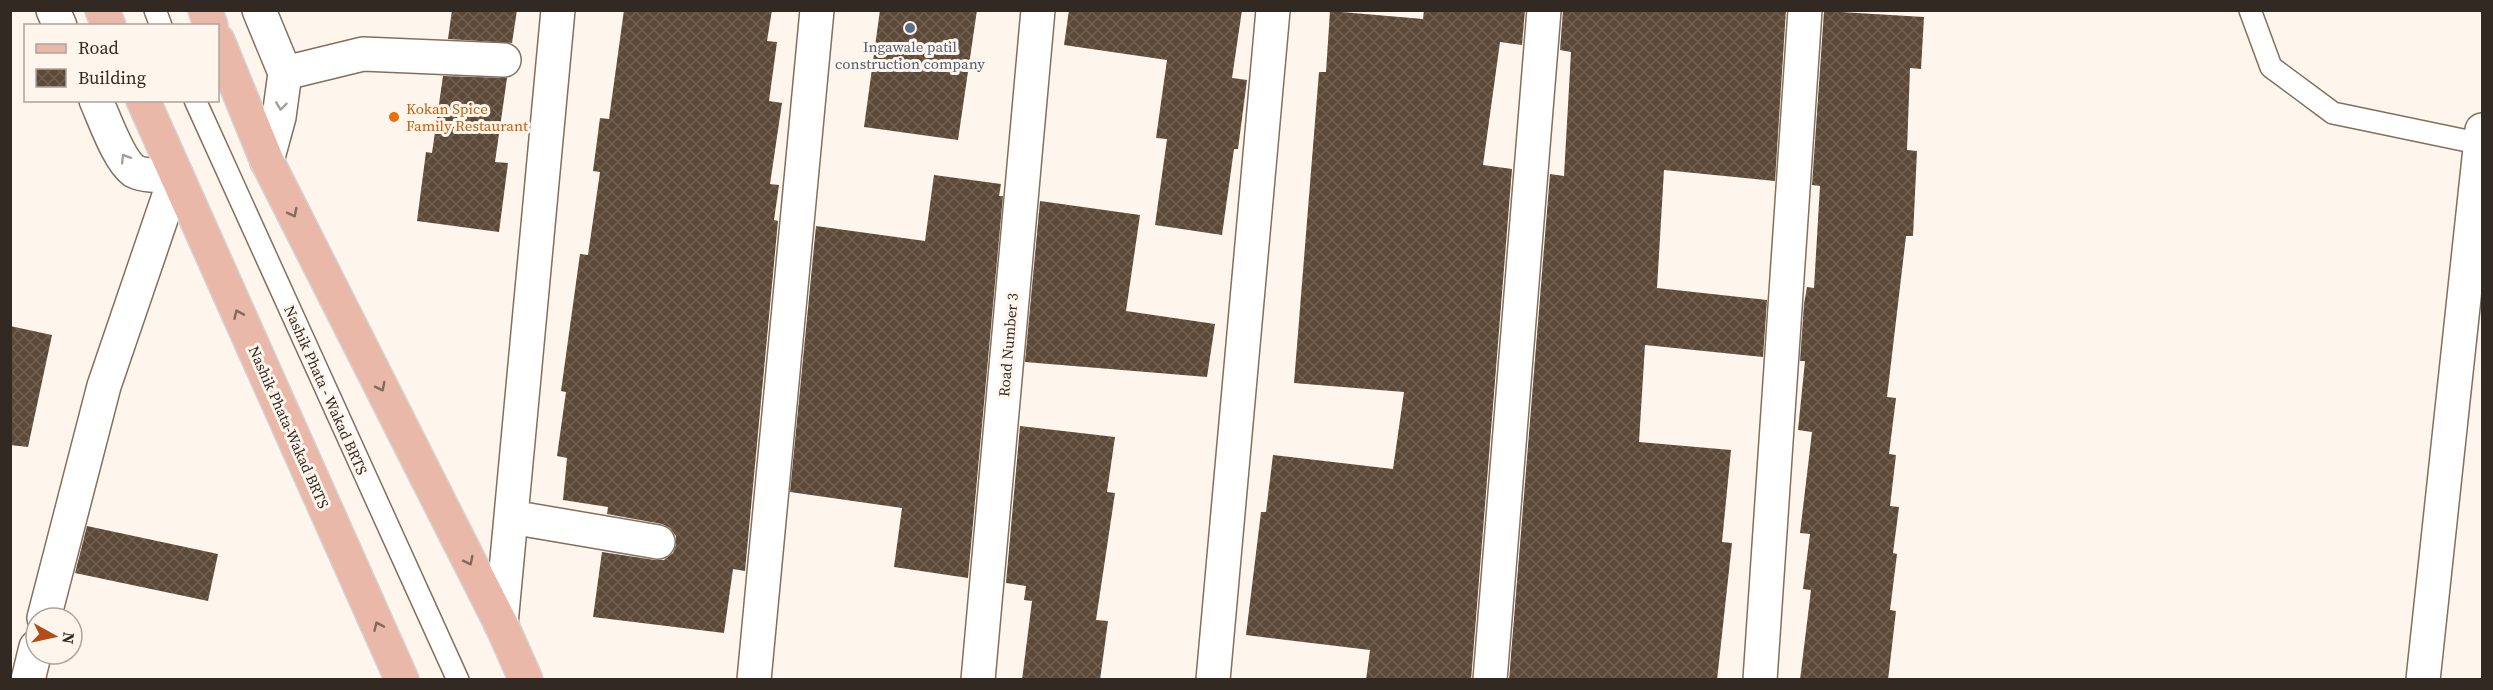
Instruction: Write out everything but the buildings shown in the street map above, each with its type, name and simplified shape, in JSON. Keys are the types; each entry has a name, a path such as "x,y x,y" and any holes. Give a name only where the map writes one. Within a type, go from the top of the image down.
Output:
{"main road":[{"path":"102,10 108,24"},
{"path":"219,43 267,161 501,624 526,680"},
{"name":"Nashik Phata-Wakad BRTS","path":"144,102 402,680"}],"street":[{"path":"53,10 59,24"},
{"path":"259,10 285,73 279,117 267,161"},
{"path":"501,624 558,10"},
{"path":"754,680 817,10"},
{"name":"Road Number 3","path":"978,680 1038,10"},
{"path":"1213,680 1273,10"},
{"path":"1490,680 1544,10"},
{"path":"1760,680 1805,10"},
{"path":"285,73 363,54 504,60"},
{"path":"47,606 104,387 176,175 146,174 135,171 125,162 97,102"},
{"path":"2423,680 2482,137"},
{"path":"511,517 658,542"}],"lane":[{"path":"2250,10 2271,67 2333,112 2482,137"},
{"name":"Nashik Phata - Wakad BRTS","path":"196,102 458,680"}],"place":[{"name":"Ingawale patil construction company","path":"910,28"},
{"name":"Kokan Spice Family Restaurant","path":"394,117"}]}
